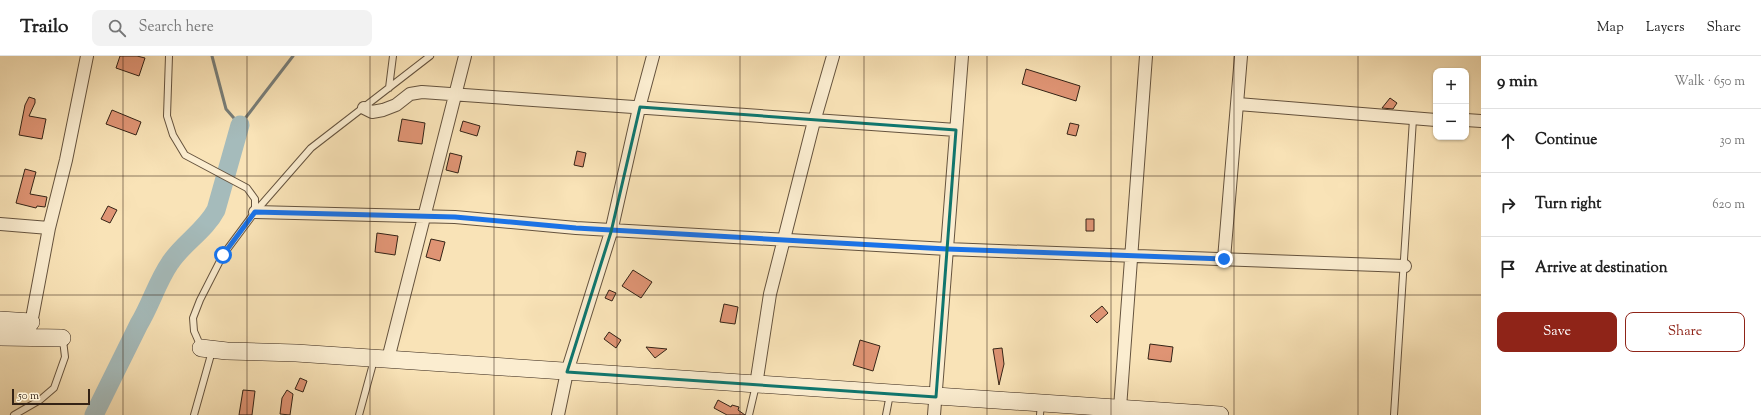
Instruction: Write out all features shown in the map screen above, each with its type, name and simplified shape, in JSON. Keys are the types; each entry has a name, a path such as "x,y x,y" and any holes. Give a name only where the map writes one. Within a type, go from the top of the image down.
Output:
{"street":[{"path":"28,339 49,228 66,160 87,56"},
{"path":"381,359 425,216 465,56"},
{"path":"558,415 567,372 611,230 640,107 654,56"},
{"path":"756,385 770,294 833,56"},
{"path":"934,415 962,56"},
{"path":"1120,408 1146,56"},
{"path":"1224,259 1241,56"},
{"path":"364,108 372,112 383,110 396,105 410,94 422,92 956,130"},
{"path":"1238,104 1433,120"},
{"path":"1469,120 1481,121"},
{"path":"255,212 455,217 611,230 947,249 1405,266"},
{"path":"0,224 49,228"},
{"path":"0,320 31,322"},
{"path":"0,337 28,339 62,338"},
{"path":"207,349 296,353 936,397 1040,409 1120,408 1220,415"}],"lane":[{"path":"169,56 167,116 173,135 185,155 247,188 255,199 255,212"},
{"path":"390,88 393,56"},
{"path":"194,415 207,349 194,331 193,318 200,300 223,255 255,212 311,148 430,56"},
{"path":"1394,415 1405,266 1413,119"},
{"path":"14,415 40,400 54,388 65,357 62,338"},
{"path":"359,415 381,359"},
{"path":"749,415 756,385"},
{"path":"886,415 890,394"}],"highlighted area":[{"path":"640,107 956,130 936,397 567,372 611,232"}],"building":[{"path":"120,56 137,56 145,58 139,76 116,68"},
{"path":"1026,69 1080,86 1076,101 1022,84"},
{"path":"29,97 35,99 35,103 29,116 46,119 42,139 19,135 25,105"},
{"path":"1390,98 1397,103 1393,109 1382,108"},
{"path":"112,110 141,122 136,135 106,124"},
{"path":"402,119 425,123 422,144 398,141"},
{"path":"463,121 480,126 477,136 460,131"},
{"path":"1070,123 1079,125 1076,136 1067,134"},
{"path":"577,151 586,153 583,167 574,165"},
{"path":"450,153 462,156 458,173 446,170"},
{"path":"25,169 36,172 30,194 47,197 45,207 37,206 36,208 16,203"},
{"path":"108,206 117,210 110,223 101,219"},
{"path":"1086,219 1094,219 1094,231 1086,231"},
{"path":"377,233 398,236 395,255 375,252"},
{"path":"431,239 445,242 440,261 426,257"},
{"path":"633,270 652,282 641,298 622,286"},
{"path":"609,290 616,293 612,301 605,298"},
{"path":"724,304 738,307 735,324 720,322"},
{"path":"1102,306 1108,313 1097,323 1090,316"},
{"path":"609,332 621,340 616,348 604,339"},
{"path":"860,340 880,346 873,371 853,365"},
{"path":"1150,344 1173,347 1171,362 1148,359"},
{"path":"646,347 667,349 655,358"},
{"path":"1002,348 1004,364 999,385 993,349"},
{"path":"300,378 307,381 303,392 295,389"},
{"path":"243,390 255,391 252,415 239,415"},
{"path":"287,390 293,394 290,415 280,414 282,398"},
{"path":"718,400 731,407 732,405 739,407 738,410 745,415 727,415 714,408"}],"waterway":[{"path":"212,56 226,109 240,125 293,56"},
{"path":"94,415 165,270 175,256 200,231 216,210 240,125"}],"route":[{"path":"223,255 255,212 455,217 576,228 947,249 1224,259"}]}
